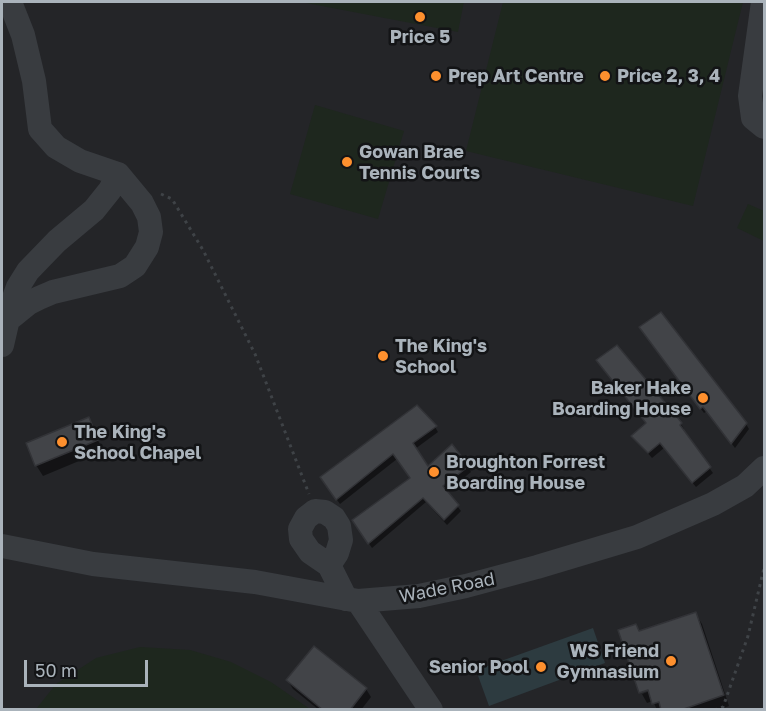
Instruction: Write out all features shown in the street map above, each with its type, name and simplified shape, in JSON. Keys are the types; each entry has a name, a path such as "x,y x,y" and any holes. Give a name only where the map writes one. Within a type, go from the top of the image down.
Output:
{"street":[{"path":"8,320 29,303 53,292 120,276 135,266 147,247 151,232 149,217 142,203 118,174 80,161 56,147 40,129 34,81 23,35 10,2"},
{"path":"763,2 750,96 753,118 765,127"},
{"path":"2,345 11,306 18,287 28,271 57,241 94,210 110,190 118,174"},
{"name":"Wade Road","path":"2,546 93,564 255,582 352,600 419,596 466,586 637,537 713,504 745,486 765,468"},
{"path":"329,565 337,553 341,540 339,526 334,518 325,512 315,511 306,518 300,529 301,539 310,552 329,565 431,710"}],"path":[{"path":"161,194 172,199 203,250 255,354 315,511"},
{"path":"714,710 723,707 748,636 765,568"}],"shaded area":[{"name":"The King's School","path":"2,2 764,2 764,709 2,709"},
{"name":"Price 5","path":"301,2 464,2 458,32"},
{"name":"Price 2, 3, 4","path":"503,2 743,2 693,206 466,151"},
{"name":"Gowan Brae Tennis Courts","path":"315,105 404,131 378,219 290,194"},
{"path":"748,204 764,211 764,241 737,228"},
{"name":"Senior Pool","path":"593,628 605,663 489,706 476,670"},
{"path":"140,647 190,650 231,662 271,682 310,709 36,709 56,684 96,658"}],"building":[{"path":"661,312 747,423 731,444 703,407 700,409 639,327"},
{"path":"617,345 682,423 680,425 711,467 692,483 660,443 648,453 631,436 646,423 596,360"},
{"name":"Broughton Forrest Boarding House","path":"417,405 437,426 413,443 428,466 452,444 469,466 443,486 459,505 444,520 423,498 368,544 352,520 410,478 393,454 336,500 320,477"},
{"name":"The King's School Chapel","path":"89,417 98,440 35,466 26,443"},
{"name":"WS Friend Gymnasium","path":"696,612 724,695 681,710 661,710 659,702 652,704 648,690 639,693 618,630 636,624 639,631"},
{"path":"314,646 367,688 350,710 323,710 286,680"}],"place":[{"name":"Price 5","path":"420,17"},
{"name":"Prep Art Centre","path":"436,76"},
{"name":"Price 2, 3, 4","path":"605,76"},
{"name":"Gowan Brae Tennis Courts","path":"347,162"},
{"name":"The King's School","path":"383,356"},
{"name":"Baker Hake Boarding House","path":"703,398"},
{"name":"The King's School Chapel","path":"62,442"},
{"name":"Broughton Forrest Boarding House","path":"434,472"},
{"name":"WS Friend Gymnasium","path":"671,661"},
{"name":"Senior Pool","path":"541,667"}]}
